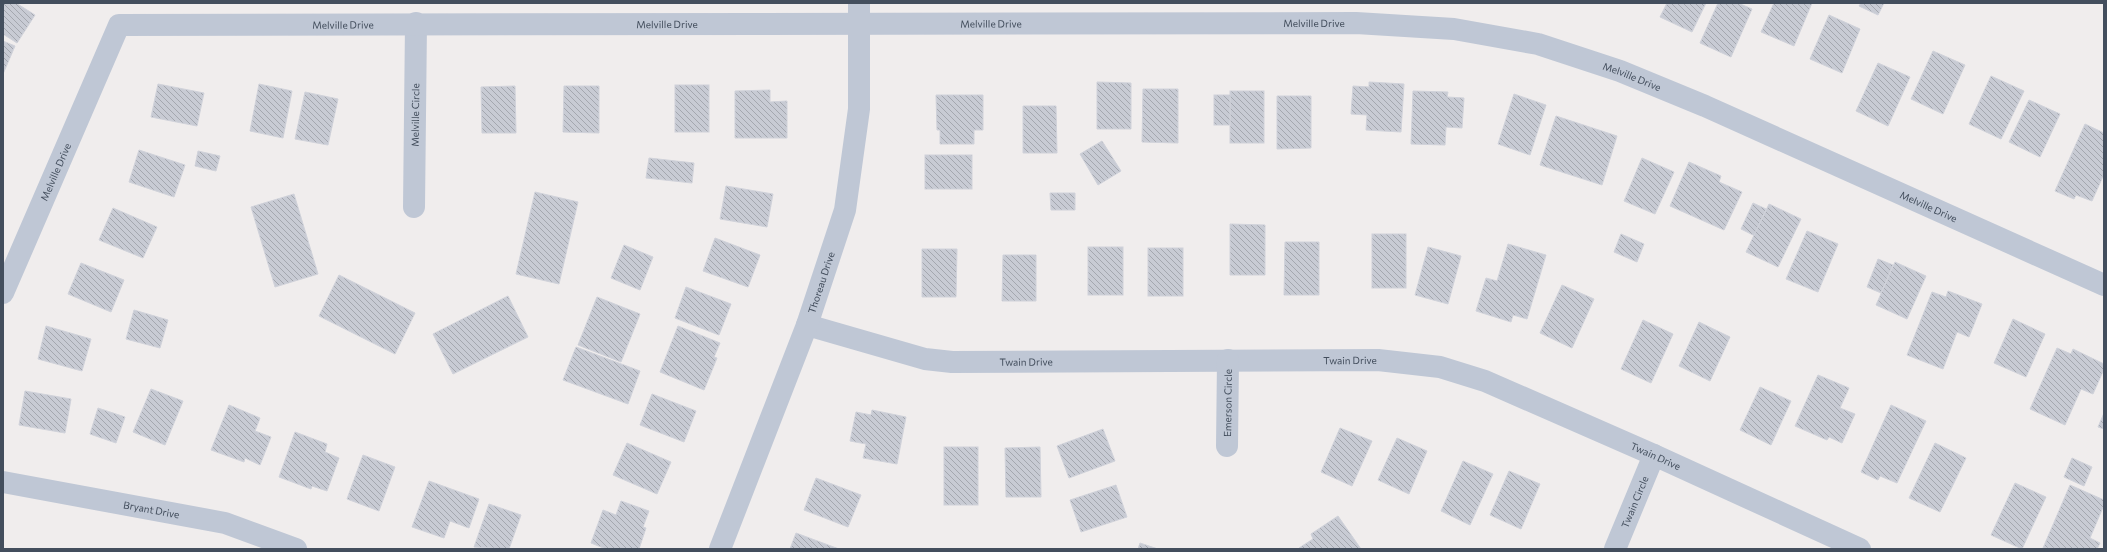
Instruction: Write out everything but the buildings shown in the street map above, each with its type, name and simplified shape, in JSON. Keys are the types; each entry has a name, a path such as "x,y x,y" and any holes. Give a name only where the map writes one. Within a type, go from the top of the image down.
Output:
{"street":[{"name":"Melville Drive","path":"3,293 119,24 416,23 859,13 1356,23 1454,29 1538,44 1620,72 1705,106 2104,285"},
{"name":"Thoreau Drive","path":"720,549 807,325 845,210 859,109 859,13"},
{"name":"Melville Circle","path":"414,207 416,23"},
{"name":"Twain Drive","path":"807,325 925,359 952,362 1378,360 1440,367 1484,381 1654,455 1860,549"},
{"name":"Emerson Circle","path":"1227,446 1228,360"},
{"name":"Twain Circle","path":"1615,549 1654,455"},
{"name":"Bryant Drive","path":"3,482 225,523 296,549"}]}
